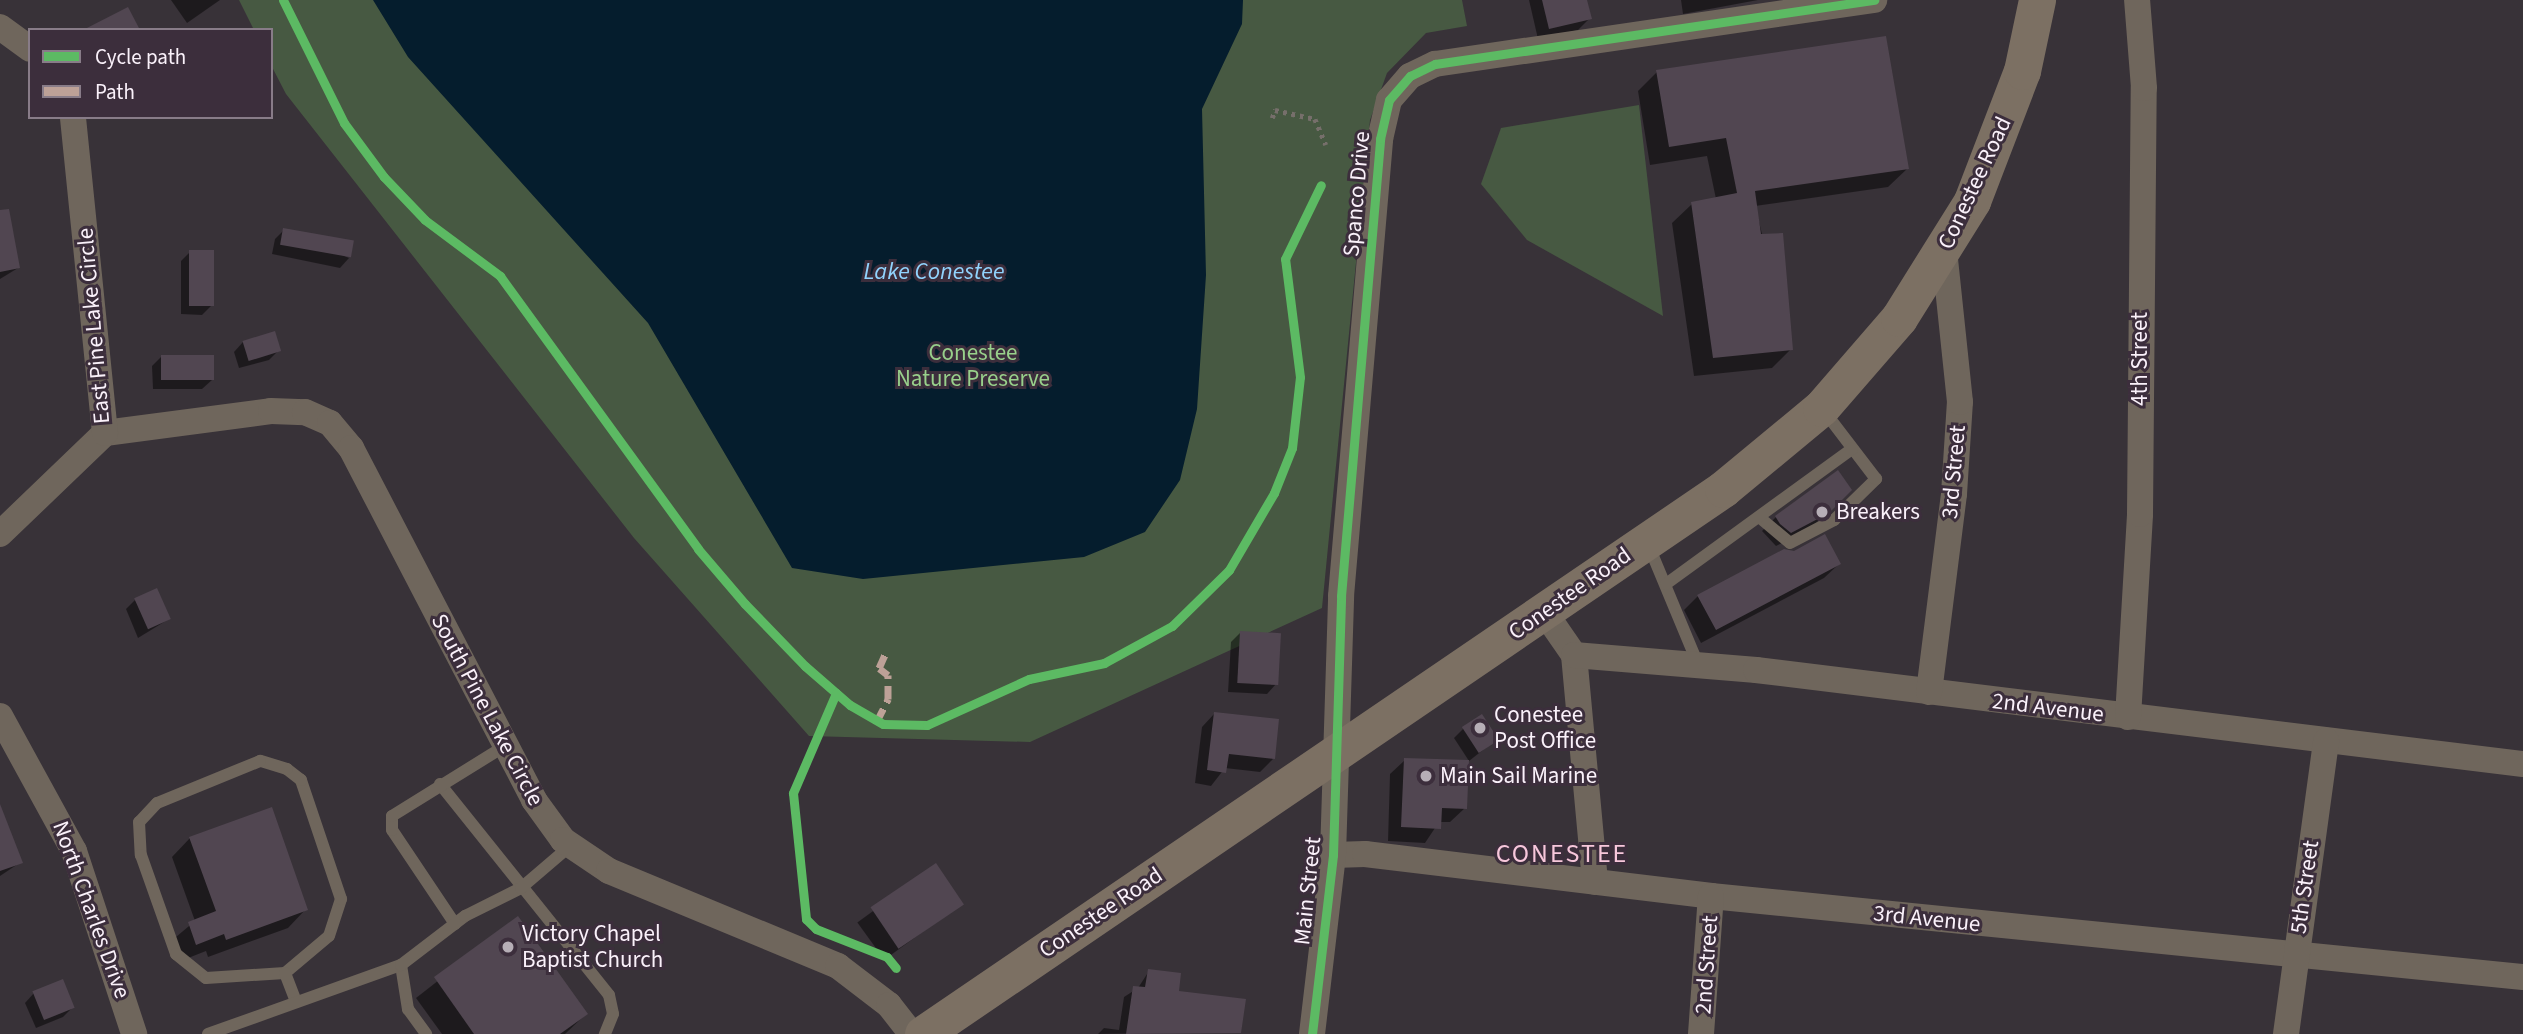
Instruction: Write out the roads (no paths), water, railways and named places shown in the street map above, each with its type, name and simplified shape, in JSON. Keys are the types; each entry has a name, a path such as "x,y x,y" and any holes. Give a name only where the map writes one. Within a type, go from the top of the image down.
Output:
{"main road":[{"name":"Conestee Road","path":"923,1034 1647,542 1723,489 1821,408 1899,318 1944,251 2001,134 2022,71 2037,0"}],"street":[{"name":"Spanco Drive","path":"1336,752 1341,596 1380,139 1385,110 1398,87 1423,68 1500,51 1874,0"},
{"name":"4th Street","path":"2129,718 2140,514 2144,88 2137,0"},
{"path":"0,27 28,48"},
{"name":"East Pine Lake Circle","path":"0,534 105,433 73,119"},
{"name":"3rd Street","path":"1929,692 1954,494 1960,402 1944,251"},
{"name":"South Pine Lake Circle","path":"105,433 271,411 305,412 330,424 351,448 505,747 546,819 569,846 609,871 838,966 889,1005 912,1034"},
{"path":"1545,612 1574,655 1595,882"},
{"name":"2nd Avenue","path":"1574,655 1698,664 2523,764"},
{"name":"North Charles Drive","path":"0,716 74,851 134,1034"},
{"name":"5th Street","path":"2286,1034 2326,741"},
{"name":"Main Street","path":"1312,1034 1333,855 1336,752"},
{"name":"3rd Avenue","path":"1333,855 1365,854 1711,896 2296,957 2523,976"},
{"name":"2nd Street","path":"1701,1034 1711,896"}],"lane":[{"path":"1759,517 1790,543 1834,520 1876,479 1821,408"},
{"path":"1666,584 1852,449"},
{"path":"1647,542 1698,664"},
{"path":"455,924 392,830 392,816 440,784 505,747"},
{"path":"260,761 287,769 301,780 341,899 329,936 285,973 206,978 176,954 141,855 139,822 157,803 260,761"},
{"path":"440,784 609,995 613,1014 605,1034"},
{"path":"208,1034 401,965 455,924 521,888 569,846"},
{"path":"401,965 408,1009 426,1034"},
{"path":"285,973 296,1002"}],"water":[{"name":"Lake Conestee","path":"373,0 1243,0 1242,24 1202,109 1206,275 1197,409 1180,480 1145,532 1084,557 863,579 792,568 648,323 408,57"}],"place":[{"name":"Breakers","path":"1822,512"},
{"name":"Conestee Post Office","path":"1480,728"},
{"name":"Main Sail Marine","path":"1426,776"},
{"name":"Victory Chapel Baptist Church","path":"508,947"}],"district":[{"name":"CONESTEE","path":"1562,854"}],"park label":[{"name":"Conestee Nature Preserve","path":"973,366"}]}
